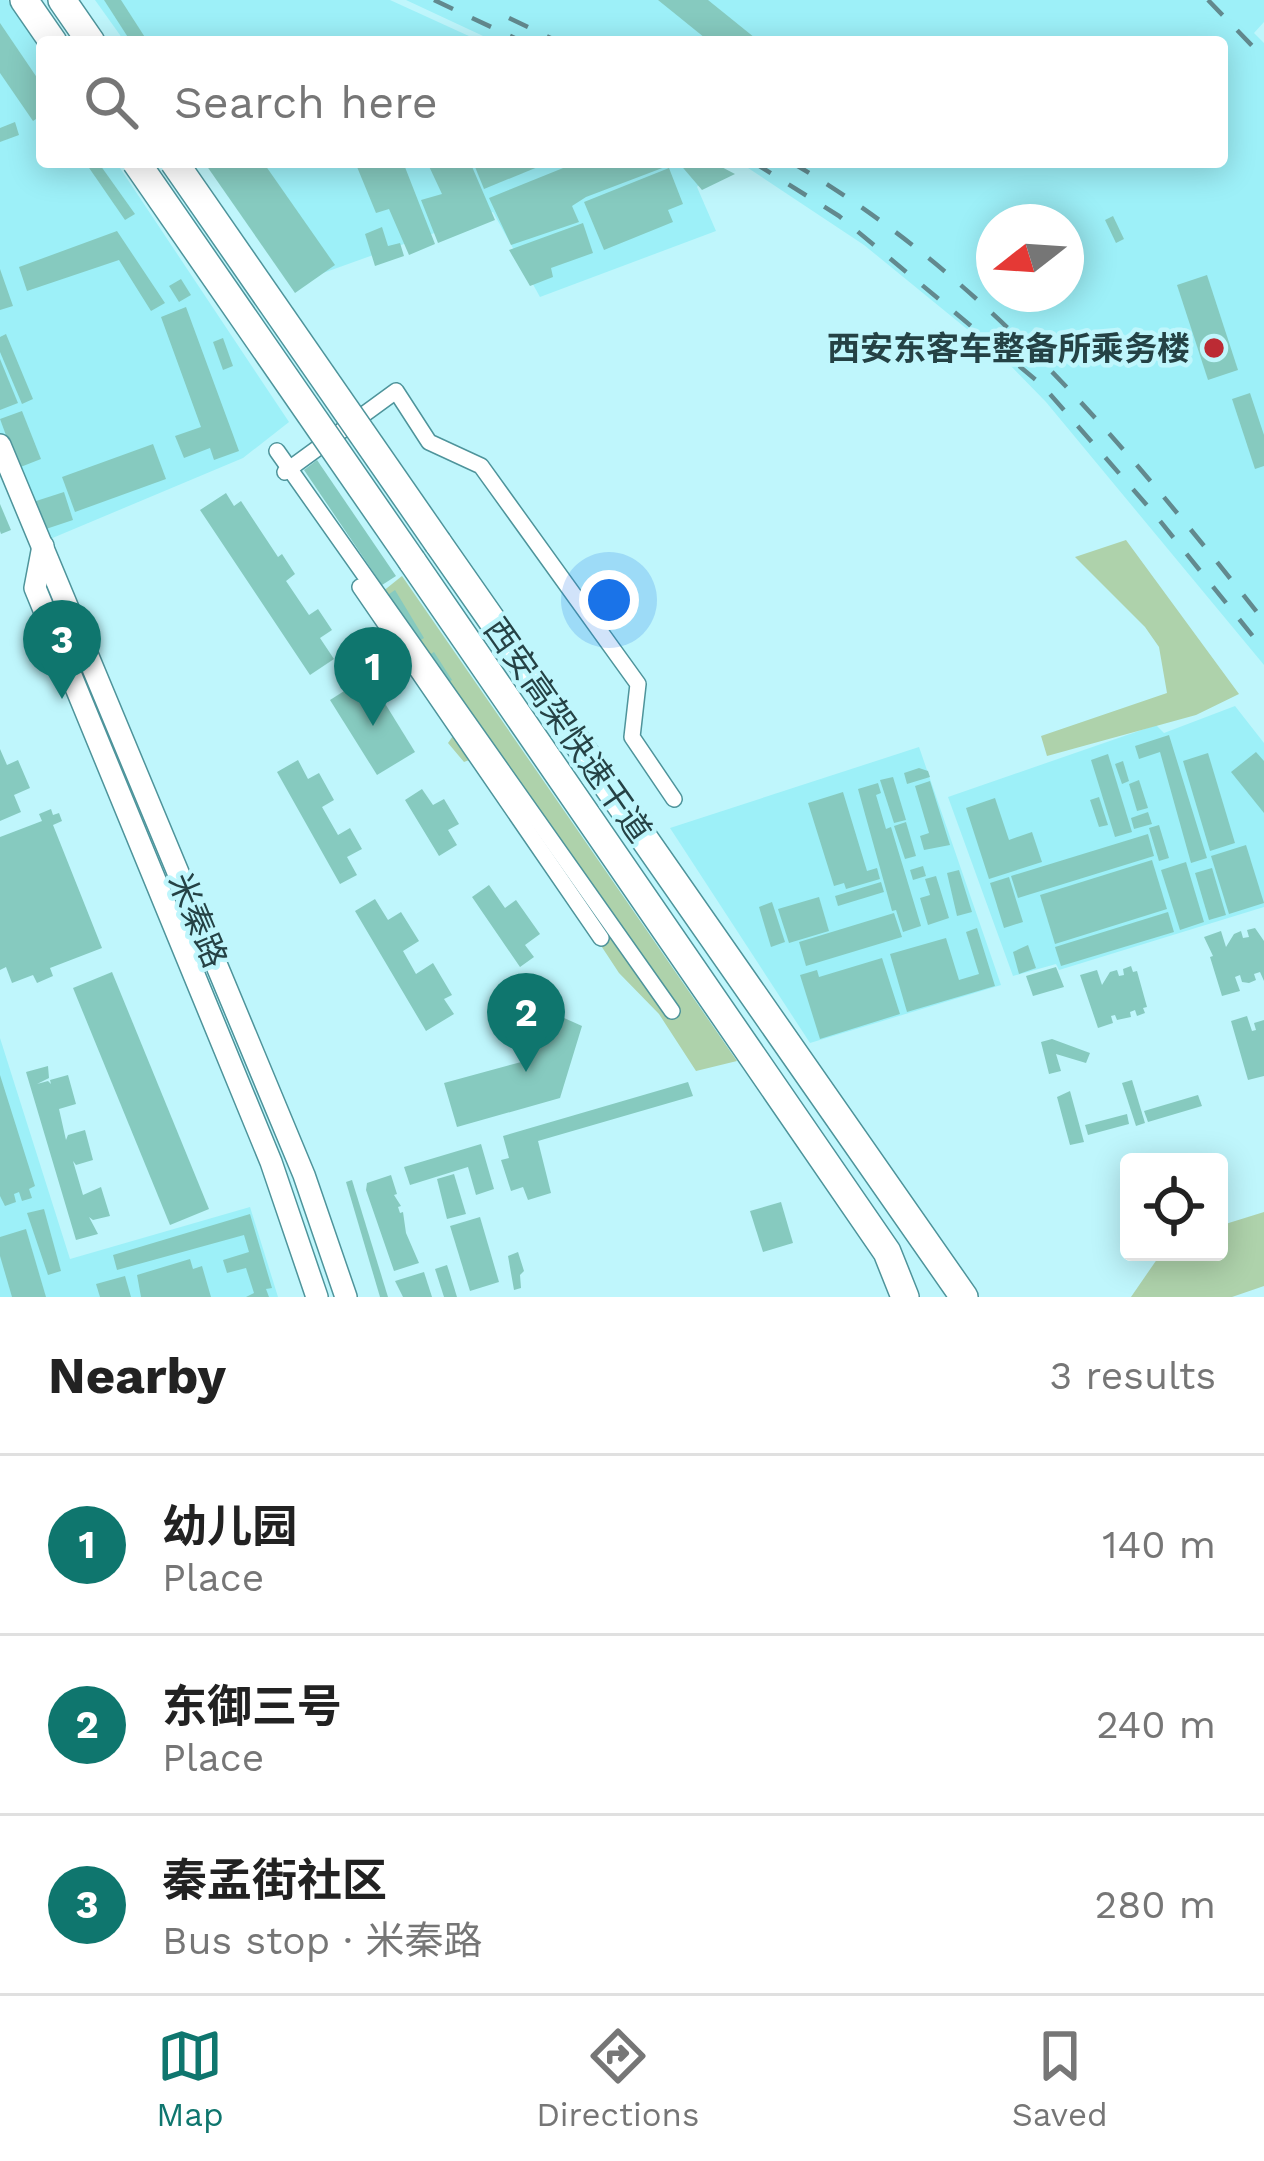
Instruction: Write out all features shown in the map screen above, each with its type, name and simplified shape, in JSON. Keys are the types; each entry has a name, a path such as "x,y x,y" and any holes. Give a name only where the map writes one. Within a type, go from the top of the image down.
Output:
{"highway":[{"path":"24,0 49,36"},
{"path":"62,0 87,36"},
{"name":"西安高架快速干道","path":"140,168 887,1252 905,1297"},
{"name":"西安高架快速干道","path":"178,168 964,1297"}],"street":[{"path":"286,471 396,391 429,442 481,466 638,684 632,737 674,799"},
{"name":"米秦路","path":"0,445 304,1174 346,1297"},
{"path":"273,453 672,1010"},
{"path":"286,471 601,938"},
{"name":"米秦路","path":"43,546 34,588 271,1162 317,1297"},
{"path":"74,683 96,675"}],"shaded area":[{"path":"0,0 8,0 36,42 36,168 120,168 289,422 243,458 43,542 0,436"},
{"path":"95,0 390,0 469,36 121,36"},
{"path":"406,0 1264,0 1264,22 1254,33 1264,43 1264,665 1046,402 1005,360 864,245 748,168 1228,168 1228,36 483,36"},
{"path":"215,168 712,168 697,187 716,231 540,297 493,212 298,282"},
{"path":"1235,706 1264,743 1264,907 1059,970 1056,964 1013,976 948,797 1156,725 1164,733"},
{"path":"919,747 1001,985 810,1043 670,828"},
{"path":"0,1038 70,1259 250,1207 278,1297 0,1297"}],"green space":[{"path":"1126,540 1239,694 1196,715 1047,756 1041,736 1167,693 1159,647 1075,557"},
{"path":"402,576 737,1061 696,1071 659,1014 619,973 477,757 464,762 448,743 467,716 377,596"},
{"path":"1264,1212 1264,1286 1232,1297 1131,1297 1156,1261 1228,1261 1228,1223"}],"building":[{"path":"104,0 121,0 144,36 127,36"},
{"path":"658,0 708,0 753,36 703,36"},
{"path":"0,23 36,76 36,119 33,121 0,73"},
{"path":"15,122 19,135 0,142 0,128"},
{"path":"89,168 102,168 135,214 125,220"},
{"path":"208,168 267,168 335,265 295,293"},
{"path":"357,168 405,168 435,244 409,255 389,209 376,213"},
{"path":"430,168 473,168 495,220 438,243 421,200 442,194"},
{"path":"475,168 535,168 484,189"},
{"path":"563,168 662,168 572,206 579,222 511,245 489,198"},
{"path":"669,168 683,204 668,210 673,222 604,250 584,202"},
{"path":"683,168 724,168 735,174 702,190"},
{"path":"1113,216 1124,239 1116,243 1105,220"},
{"path":"583,223 593,253 551,268 553,277 530,286 509,250"},
{"path":"382,227 388,246 400,243 404,256 375,266 365,234"},
{"path":"117,231 165,303 151,311 119,260 27,291 19,267"},
{"path":"0,269 13,306 0,310"},
{"name":"西安东客车整备所乘务楼","path":"1207,275 1238,370 1208,380 1177,285"},
{"path":"181,279 191,295 179,302 169,286"},
{"path":"186,307 239,451 214,460 210,448 184,458 175,436 201,427 161,317"},
{"path":"6,334 33,399 22,404 0,352 0,337"},
{"path":"223,338 233,366 223,370 213,342"},
{"path":"0,359 18,403 0,410"},
{"path":"1250,393 1264,435 1264,466 1255,469 1232,399"},
{"path":"22,411 41,459 18,468 0,419"},
{"path":"153,444 166,479 75,512 62,477"},
{"path":"317,460 396,576 382,585 304,470"},
{"path":"64,492 73,520 43,530 33,502"},
{"path":"226,493 234,506 241,501 278,557 282,554 295,574 286,581 309,615 318,609 332,630 320,638 334,659 310,675 200,510"},
{"path":"0,504 11,530 1,534 0,531"},
{"path":"395,590 424,638 414,644 385,597"},
{"path":"434,652 452,680 440,688 421,660"},
{"path":"368,676 415,752 377,775 330,700"},
{"path":"1169,735 1207,858 1191,863 1160,752 1139,759 1135,746"},
{"path":"0,749 7,765 18,760 30,788 14,795 21,812 0,821"},
{"path":"1256,752 1264,761 1264,813 1231,772"},
{"path":"1208,753 1235,843 1210,851 1183,761"},
{"path":"1108,754 1132,832 1115,837 1091,760"},
{"path":"298,760 308,779 319,773 334,800 322,807 338,835 350,828 362,849 347,857 357,875 340,884 277,772"},
{"path":"1123,761 1129,781 1122,784 1115,764"},
{"path":"919,768 930,777 907,784 904,773"},
{"path":"893,777 906,820 894,823 880,780"},
{"path":"1139,780 1148,808 1137,811 1129,784"},
{"path":"930,781 950,845 924,850 920,836 929,833 915,786"},
{"path":"878,783 881,793 876,795 886,829 891,827 921,926 903,932 896,910 892,911 858,789"},
{"path":"422,789 433,805 444,799 459,824 448,830 457,845 439,856 405,800"},
{"path":"843,792 867,871 877,868 880,879 846,889 844,883 834,886 808,803"},
{"path":"1099,797 1108,825 1099,827 1090,800"},
{"path":"995,798 1009,840 1032,832 1042,862 989,879 966,808"},
{"path":"51,809 62,821 53,825 102,948 50,968 53,976 37,983 33,975 12,983 6,967 0,970 0,837 42,821 39,814"},
{"path":"1148,812 1152,824 1134,829 1131,818"},
{"path":"906,822 916,856 905,859 894,826"},
{"path":"1159,825 1169,858 1159,861 1149,828"},
{"path":"1148,834 1154,856 1018,898 1011,876"},
{"path":"1246,845 1264,903 1229,914 1211,856"},
{"path":"1152,860 1167,909 1055,944 1040,895"},
{"path":"1186,862 1204,922 1180,930 1161,870"},
{"path":"923,866 926,876 913,880 910,870"},
{"path":"1212,868 1226,915 1209,920 1195,873"},
{"path":"959,870 972,912 957,916 947,873"},
{"path":"936,876 949,918 928,925 920,898 930,895 925,879"},
{"path":"1009,877 1023,922 1004,928 990,883"},
{"path":"881,882 884,892 838,906 835,896"},
{"path":"489,885 505,908 516,900 540,934 525,945 534,957 520,967 472,897"},
{"path":"819,897 829,931 789,943 778,909"},
{"path":"375,899 388,920 401,912 419,941 403,951 416,974 433,963 452,995 444,999 454,1014 426,1031 355,911"},
{"path":"772,902 785,942 771,947 759,907"},
{"path":"1168,912 1174,932 1061,966 1055,947"},
{"path":"894,913 902,937 806,966 799,942"},
{"path":"977,928 995,986 907,1012 890,954 946,938 959,980 979,974 966,932"},
{"path":"1255,928 1264,941 1264,981 1260,972 1249,983 1242,982 1240,975 1235,977 1240,991 1222,996 1204,937 1221,931 1226,947 1234,934 1241,931 1243,938 1249,937 1247,930"},
{"path":"1028,945 1036,968 1019,974 1013,952"},
{"path":"882,958 900,1014 820,1039 800,975 817,970 819,977"},
{"path":"1131,966 1137,971 1145,1013 1137,1016 1135,1010 1131,1017 1117,1020 1111,1016 1113,1023 1098,1028 1080,975 1097,970 1102,985 1110,972 1124,975 1123,969"},
{"path":"1056,967 1064,987 1033,996 1026,976"},
{"path":"112,972 209,1209 170,1225 73,988"},
{"path":"544,1009 582,1026 560,1098 457,1127 444,1083 525,1061"},
{"path":"1247,1016 1252,1031 1256,1030 1254,1023 1264,1020 1264,1076 1248,1080 1231,1021"},
{"path":"1052,1039 1090,1053 1086,1063 1056,1054 1061,1071 1049,1074 1041,1042"},
{"path":"48,1066 49,1078 37,1084 51,1084 50,1080 68,1075 76,1104 59,1109 66,1140 85,1130 93,1160 76,1165 73,1161 83,1195 101,1187 110,1216 89,1217 98,1234 76,1240 26,1072"},
{"path":"0,1075 35,1186 29,1189 32,1198 22,1201 19,1192 14,1194 16,1202 5,1206 0,1196"},
{"path":"1132,1080 1145,1123 1136,1126 1122,1083"},
{"path":"688,1082 693,1096 538,1141 551,1193 528,1200 523,1187 511,1191 501,1160 509,1158 503,1136"},
{"path":"1070,1091 1084,1142 1070,1145 1057,1097"},
{"path":"1198,1095 1202,1106 1148,1122 1144,1111"},
{"path":"1127,1114 1129,1124 1088,1135 1085,1125"},
{"path":"481,1144 494,1189 476,1195 468,1167 410,1185 404,1167"},
{"path":"454,1174 466,1214 447,1219 437,1179"},
{"path":"391,1175 419,1263 394,1271 366,1190 367,1183"},
{"path":"352,1180 388,1297 380,1297 346,1182"},
{"path":"781,1202 793,1243 763,1252 750,1211"},
{"path":"44,1209 61,1271 48,1275 27,1213"},
{"path":"250,1214 272,1288 266,1289 269,1297 246,1297 254,1293 246,1268 227,1273 223,1260 249,1252 244,1235 117,1270 113,1255"},
{"path":"480,1217 499,1282 470,1291 450,1226"},
{"path":"26,1229 46,1297 12,1297 0,1256 0,1237"},
{"path":"518,1252 524,1271 521,1288 514,1290 508,1256"},
{"path":"190,1259 193,1269 202,1266 211,1297 141,1297 137,1275"},
{"path":"447,1265 457,1297 444,1297 435,1269"},
{"path":"424,1272 432,1297 403,1297 395,1281"},
{"path":"125,1276 131,1297 100,1297 96,1284"}],"railway":[{"path":"434,0 510,36"},
{"path":"1208,0 1264,58"},
{"path":"509,18 546,36"},
{"path":"763,168 839,216 1042,385 1264,650"},
{"path":"800,168 928,258 1049,369 1159,491 1264,621"}],"place":[{"name":"西安东客车整备所乘务楼","path":"1214,348"},
{"name":"秦孟街社区","path":"62,699"},
{"name":"幼儿园","path":"373,726"},
{"name":"东御三号","path":"526,1072"}]}
